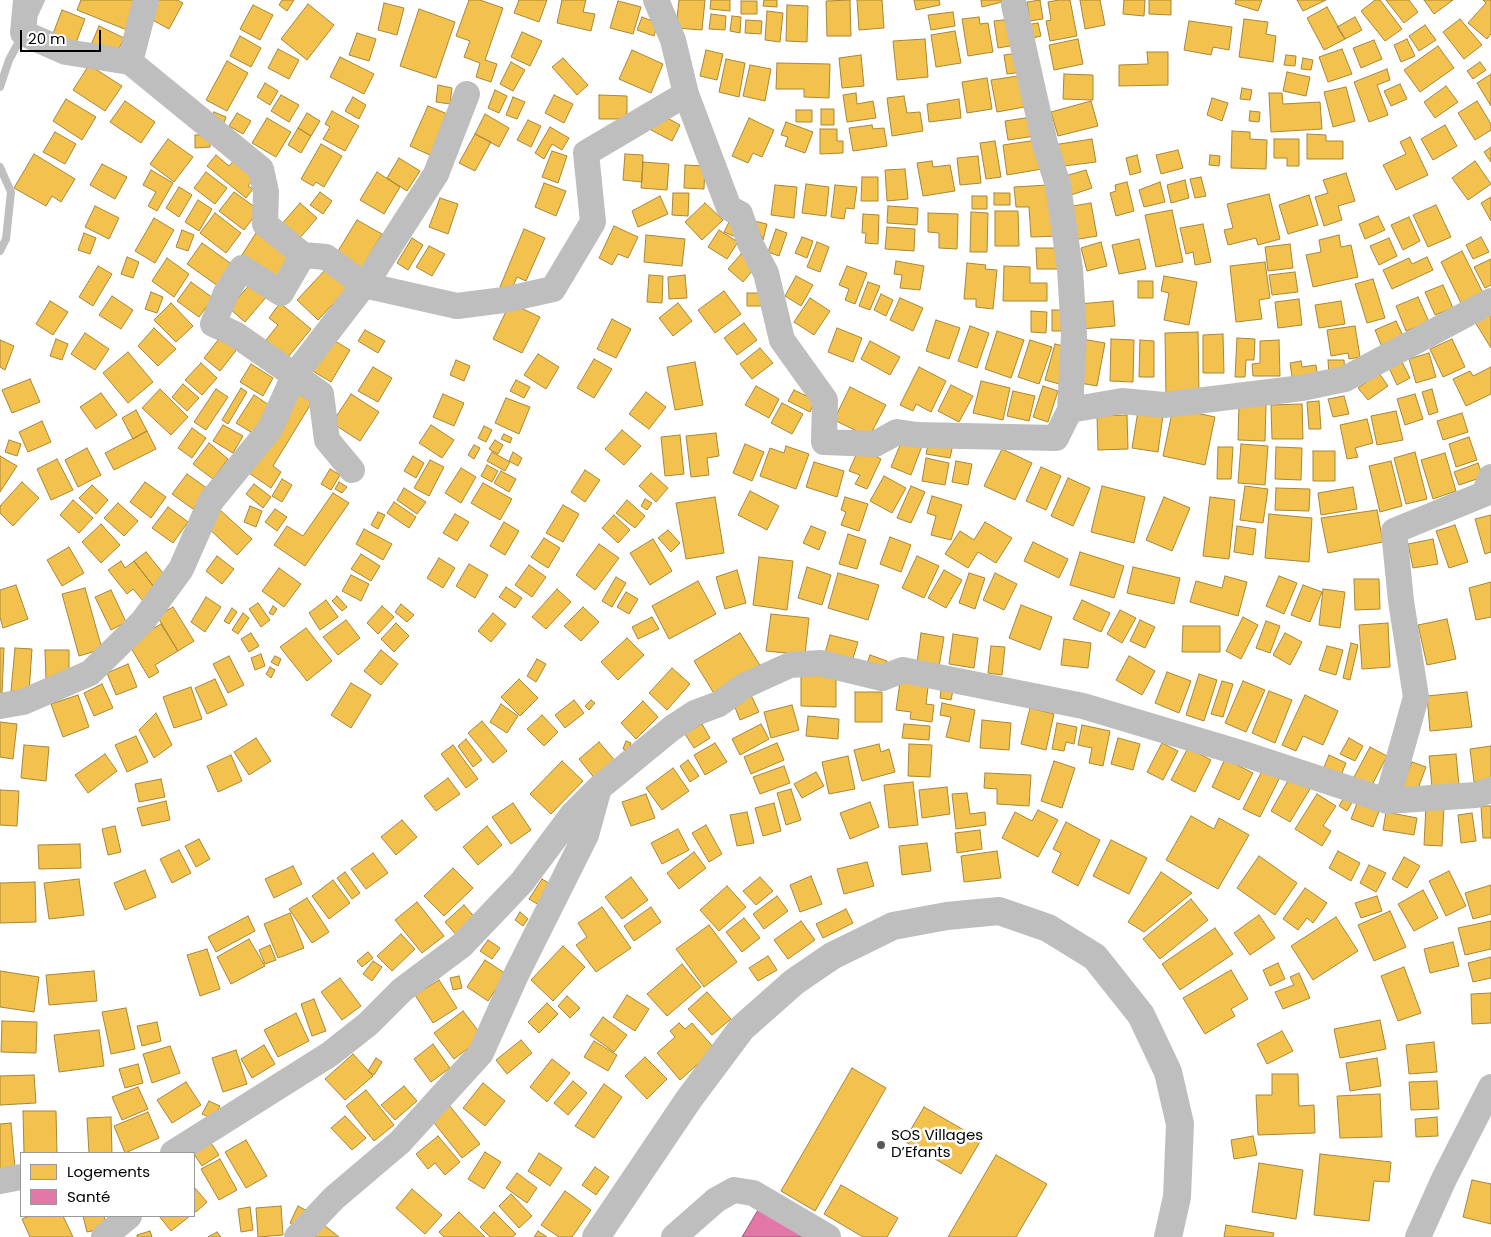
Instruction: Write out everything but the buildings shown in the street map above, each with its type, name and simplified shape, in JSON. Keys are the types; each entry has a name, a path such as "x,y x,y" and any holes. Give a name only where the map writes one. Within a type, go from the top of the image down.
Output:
{"street":[{"path":"26,0 23,33 66,52 130,62 261,168 266,192 265,224 303,254 326,257 364,285 457,306 504,300 553,289 594,222 586,153 686,94"},
{"path":"130,62 146,0"},
{"path":"656,0 673,40 686,94 729,208 740,214 750,243 766,273 782,340 825,400 824,442 875,444 897,432 917,435 1056,438 1070,410 1074,335 1070,270 1058,185 1045,144 1014,5"},
{"path":"0,706 22,702 90,673 143,621 180,568 211,501 270,429 294,376 364,285 436,174 467,94"},
{"path":"303,254 281,293 242,268 226,293 213,324 234,334 321,394 327,440 352,470"},
{"path":"1070,410 1122,401 1164,405 1302,388 1345,379 1491,301"},
{"path":"1387,801 1416,697 1401,601 1394,531 1484,494 1491,477"},
{"path":"175,1152 330,1054 368,1024 402,990 462,945 522,882 572,815 599,788 672,728 695,713 719,704 744,686 790,665 820,663 882,678 902,670 1083,706 1247,755 1387,801 1476,795 1491,790"},
{"path":"297,1237 334,1198 400,1142 481,1053 516,975 586,836 599,788"},
{"path":"596,1237 688,1099 742,1028 794,982 832,956 893,926 946,916 999,911 1048,928 1095,957 1141,1015 1168,1072 1180,1124 1177,1197 1168,1237"},
{"path":"1418,1237 1444,1179 1491,1087"},
{"path":"0,1181 20,1177"},
{"path":"674,1237 716,1200 734,1190 754,1193 828,1237"},
{"path":"104,1237 128,1217"}],"waterway":[{"path":"35,13 41,0"},
{"path":"0,87 9,60 22,36"},
{"path":"0,167 11,192 6,239 0,251"}],"place":[{"name":"SOS Villages D’Efants","path":"881,1145"}]}
